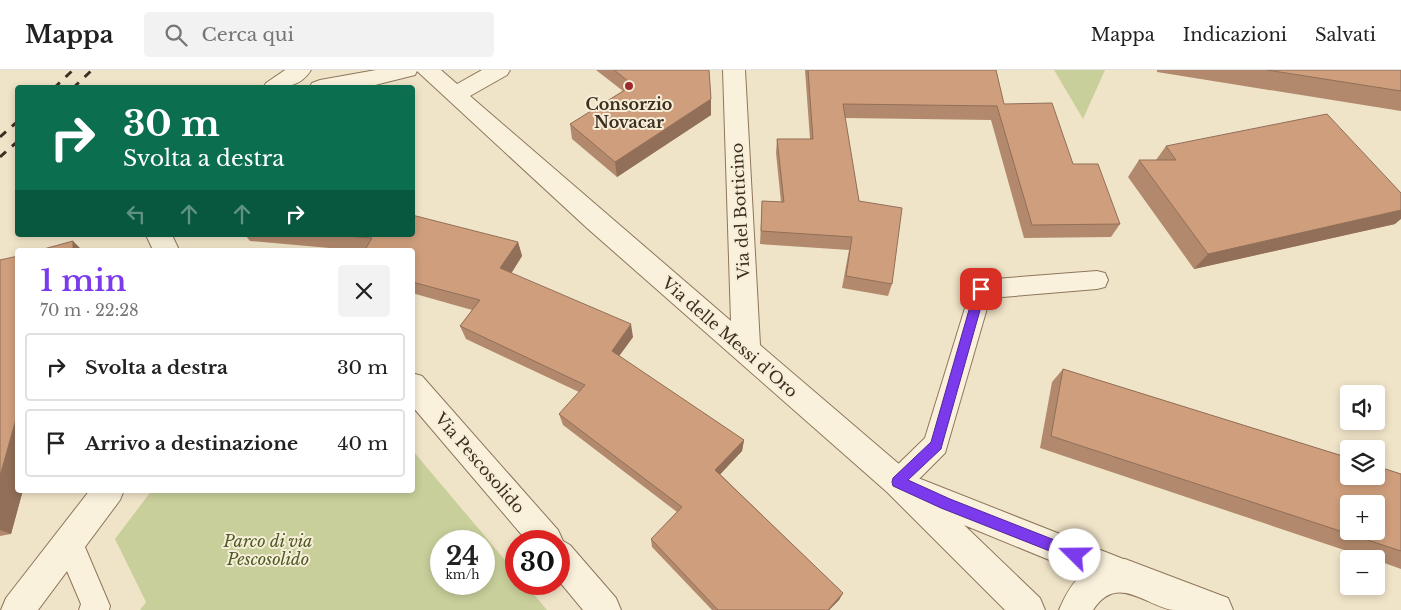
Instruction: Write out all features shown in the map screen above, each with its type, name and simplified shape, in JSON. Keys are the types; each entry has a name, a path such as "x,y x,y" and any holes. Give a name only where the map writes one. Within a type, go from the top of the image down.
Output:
{"street":[{"path":"278,85 300,70"},
{"path":"336,85 407,70"},
{"name":"Via delle Messi d'Oro","path":"427,70 596,221 898,482 1028,610"},
{"path":"456,94 499,70"},
{"name":"Via del Botticino","path":"734,70 746,352"},
{"name":"Via Pescosolido","path":"415,388 537,530"},
{"path":"898,482 946,504 1216,610"},
{"path":"18,610 107,493"},
{"path":"570,569 604,610"},
{"path":"1076,610 1080,598 1088,589 1110,577 1125,575"}],"lane":[{"path":"898,482 936,445 981,289 1097,280"},
{"path":"69,543 96,606 93,610"}],"green space":[{"path":"1054,70 1105,70 1083,119"},
{"name":"Parco di via Pescosolido","path":"415,453 480,530 430,530 430,595 495,595 495,548 505,560 505,595 534,595 547,610 140,610 146,602 115,539 150,493 415,493"}],"building":[{"path":"614,70 709,70 711,99 615,162 570,124 633,85"},
{"path":"808,70 996,70 1004,104 1052,103 1073,164 1098,164 1120,224 1032,225 997,106 843,104 859,201 902,208 892,284 846,276 852,237 761,231 762,201 784,202 777,139 813,139"},
{"path":"1267,70 1401,70 1401,91"},
{"path":"1327,114 1401,193 1401,210 1208,254 1139,160 1176,160 1166,146"},
{"path":"415,216 518,242 500,268 631,324 612,351 744,440 715,470 843,593 828,610 718,610 651,539 682,507 559,414 585,385 460,326 480,300 415,283 415,248 366,248 372,238 359,237 415,237"},
{"path":"73,241 73,248 47,248"},
{"path":"15,257 15,423 0,476 0,260"},
{"path":"1063,369 1340,455 1340,485 1385,485 1385,469 1401,474 1401,551 1368,540 1385,540 1385,495 1340,495 1340,531 1051,436"}],"railway":[{"path":"57,85 73,70"},
{"path":"76,85 92,70"},
{"path":"0,137 15,124"},
{"path":"0,157 15,144"}],"place":[{"name":"Consorzio Novacar","path":"629,86"}],"route":[{"path":"981,289 936,445 898,482 946,504 1075,555"}]}
